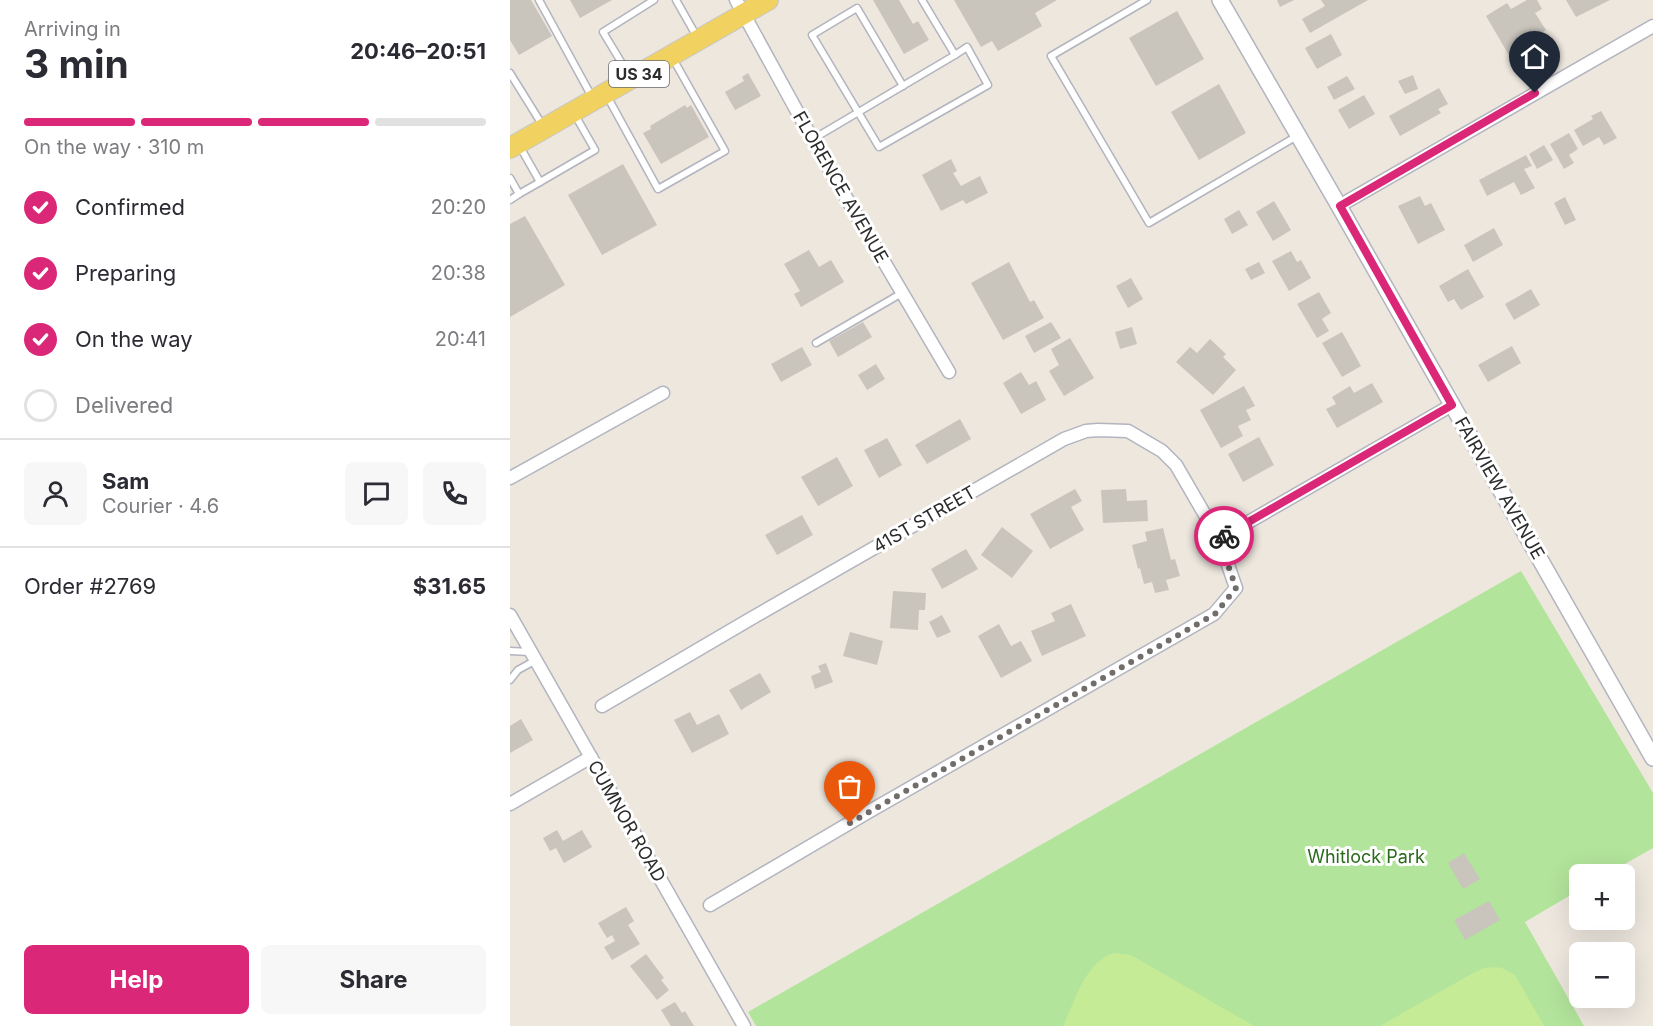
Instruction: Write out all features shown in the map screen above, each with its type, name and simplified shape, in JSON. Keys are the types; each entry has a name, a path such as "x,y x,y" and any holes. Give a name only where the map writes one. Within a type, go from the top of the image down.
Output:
{"main road":[{"name":"US 34","path":"514,146 699,40 740,7 768,0"}],"street":[{"name":"FAIRVIEW AVENUE","path":"1220,0 1340,206 1653,758"},
{"name":"FLORENCE AVENUE","path":"740,7 812,139 949,372"},
{"path":"1340,206 1653,26"},
{"path":"510,478 663,393"},
{"path":"1219,539 1452,405"},
{"name":"41ST STREET","path":"602,706 1049,447 1086,431 1128,431 1162,451 1176,465 1219,539 1236,588 1215,614 710,905"},
{"name":"CUMNOR ROAD","path":"510,615 744,1026"},
{"path":"510,804 591,757"}],"lane":[{"path":"538,0 658,189 725,151 672,56"},
{"path":"631,79 603,32 654,0"},
{"path":"676,0 699,40"},
{"path":"922,0 955,55"},
{"path":"1147,0 1051,56 1149,223 1299,135"},
{"path":"812,139 858,112 903,86 967,47 988,85 879,147 858,112 812,35 857,8 903,86"},
{"path":"510,73 544,129"},
{"path":"510,200 595,150 573,112"},
{"path":"514,146 540,182"},
{"path":"510,178 519,194"},
{"path":"816,343 903,293"},
{"path":"510,651 533,656"},
{"path":"510,680 533,656"}],"green space":[{"name":"Whitlock Park","path":"1521,571 1653,793 1653,848 1625,864 1569,864 1569,896 1525,922 1569,1000 1569,1008 1574,1008 1584,1026 756,1026 748,1012"},
{"path":"1114,953 1131,955 1254,1026 1063,1026 1088,973 1104,958"},
{"path":"1494,967 1502,968 1515,975 1544,1026 1380,1026 1473,973"}],"building":[{"path":"510,0 531,0 552,36 519,55 510,40"},
{"path":"570,0 612,0 580,18"},
{"path":"873,0 899,0 913,24 918,21 929,40 904,54"},
{"path":"954,0 1057,0 1035,13 1042,26 998,51 992,41 981,47"},
{"path":"1277,0 1294,0 1280,7"},
{"path":"1321,0 1368,0 1310,33 1302,19 1325,6"},
{"path":"1527,0 1537,0 1542,9 1535,13 1546,30 1536,36 1533,32 1520,40 1525,48 1510,57 1486,16 1507,3 1511,9"},
{"path":"1566,0 1610,0 1576,17"},
{"path":"1177,11 1204,59 1156,86 1129,38"},
{"path":"1331,34 1342,55 1317,69 1305,48"},
{"path":"748,73 761,96 735,110 725,92 744,81 742,77"},
{"path":"1413,75 1418,89 1405,94 1398,81"},
{"path":"1347,76 1355,89 1334,100 1327,87"},
{"path":"1219,84 1246,133 1199,160 1171,112"},
{"path":"1439,88 1448,104 1438,109 1441,113 1400,136 1389,116"},
{"path":"1364,95 1375,114 1349,129 1338,110"},
{"path":"685,105 687,108 691,105 709,137 661,164 643,133 651,129 650,126"},
{"path":"1601,111 1617,138 1604,145 1599,137 1583,146 1574,130 1593,119 1591,116"},
{"path":"1569,133 1578,149 1569,155 1574,163 1564,169 1550,144"},
{"path":"1544,145 1553,160 1537,169 1529,154"},
{"path":"1526,155 1532,166 1524,169 1535,188 1521,195 1514,182 1487,196 1479,180"},
{"path":"951,159 957,171 953,173 961,186 980,176 988,193 966,204 963,200 941,211 922,175"},
{"path":"623,164 657,225 602,255 568,195"},
{"path":"1420,196 1425,206 1431,203 1445,230 1418,244 1398,206"},
{"path":"1565,197 1576,220 1565,225 1554,203"},
{"path":"1274,201 1291,230 1273,241 1256,212"},
{"path":"1239,210 1248,225 1232,234 1224,219"},
{"path":"525,216 565,285 510,317 510,224"},
{"path":"1494,228 1503,245 1473,262 1464,245"},
{"path":"809,250 819,267 831,260 844,282 801,307 794,294 800,291 784,264"},
{"path":"1291,251 1297,262 1301,260 1311,278 1289,291 1272,261"},
{"path":"1009,262 1030,302 1034,300 1044,318 1003,340 971,283"},
{"path":"1259,262 1265,273 1251,280 1245,269"},
{"path":"1468,269 1484,297 1461,310 1454,299 1448,302 1439,286"},
{"path":"1131,278 1143,299 1128,308 1116,286"},
{"path":"1531,289 1540,305 1514,320 1505,304"},
{"path":"1319,292 1331,313 1322,319 1329,331 1317,338 1297,304"},
{"path":"863,322 872,337 838,357 829,341"},
{"path":"1051,322 1061,338 1034,353 1025,336"},
{"path":"1132,327 1137,344 1120,349 1115,332"},
{"path":"1342,332 1361,366 1342,377 1322,343"},
{"path":"1070,338 1094,378 1064,396 1049,371 1059,365 1051,349"},
{"path":"1210,339 1226,354 1223,357 1236,370 1213,395 1176,362 1190,347 1197,353"},
{"path":"1512,346 1521,363 1488,382 1478,365"},
{"path":"802,347 812,365 781,382 771,364"},
{"path":"876,364 885,379 867,390 858,375"},
{"path":"1021,372 1029,385 1036,381 1046,400 1021,414 1003,383"},
{"path":"1372,383 1383,402 1337,428 1326,409 1336,404 1332,397 1350,386 1354,393"},
{"path":"1244,386 1255,406 1246,410 1251,420 1238,426 1243,436 1221,448 1200,410"},
{"path":"960,419 971,439 927,464 915,445"},
{"path":"1259,437 1274,465 1243,482 1228,454"},
{"path":"887,438 902,465 879,478 864,450"},
{"path":"837,457 853,486 818,506 801,477"},
{"path":"1075,489 1082,501 1071,507 1084,530 1050,549 1030,514"},
{"path":"1126,489 1127,501 1147,500 1148,521 1103,523 1101,490"},
{"path":"802,515 813,535 777,555 765,535"},
{"path":"1002,527 1033,551 1012,578 981,555"},
{"path":"1163,528 1171,560 1175,559 1180,576 1166,580 1169,590 1155,593 1152,582 1144,584 1132,545 1147,541 1145,532"},
{"path":"966,549 978,569 942,589 931,569"},
{"path":"893,591 926,593 925,610 919,610 918,630 890,628"},
{"path":"1071,604 1086,636 1042,656 1031,631 1055,621 1051,613"},
{"path":"942,615 951,632 937,638 929,622"},
{"path":"999,624 1011,646 1021,641 1032,661 1001,678 978,636"},
{"path":"850,632 883,641 877,665 843,656"},
{"path":"826,663 833,682 815,689 811,676 821,672 818,666"},
{"path":"760,673 771,692 741,710 729,690"},
{"path":"690,712 697,725 719,714 729,734 692,753 674,720"},
{"path":"521,719 533,740 510,753 510,726"},
{"path":"557,830 563,841 582,830 592,847 564,863 556,848 550,851 543,838"},
{"path":"1464,853 1480,879 1463,889 1448,863"},
{"path":"1489,901 1500,920 1465,940 1454,920"},
{"path":"626,907 634,921 628,925 640,944 612,960 604,947 615,941 612,935 607,938 598,923"},
{"path":"646,954 664,978 661,980 669,990 657,1000 630,966"},
{"path":"675,1002 682,1013 685,1011 694,1026 671,1026 661,1010"}],"way so far":[{"path":"850,823 1215,614 1236,588 1219,539 1224,536"}],"route":[{"path":"1224,536 1452,405 1340,206 1535,93"}]}
